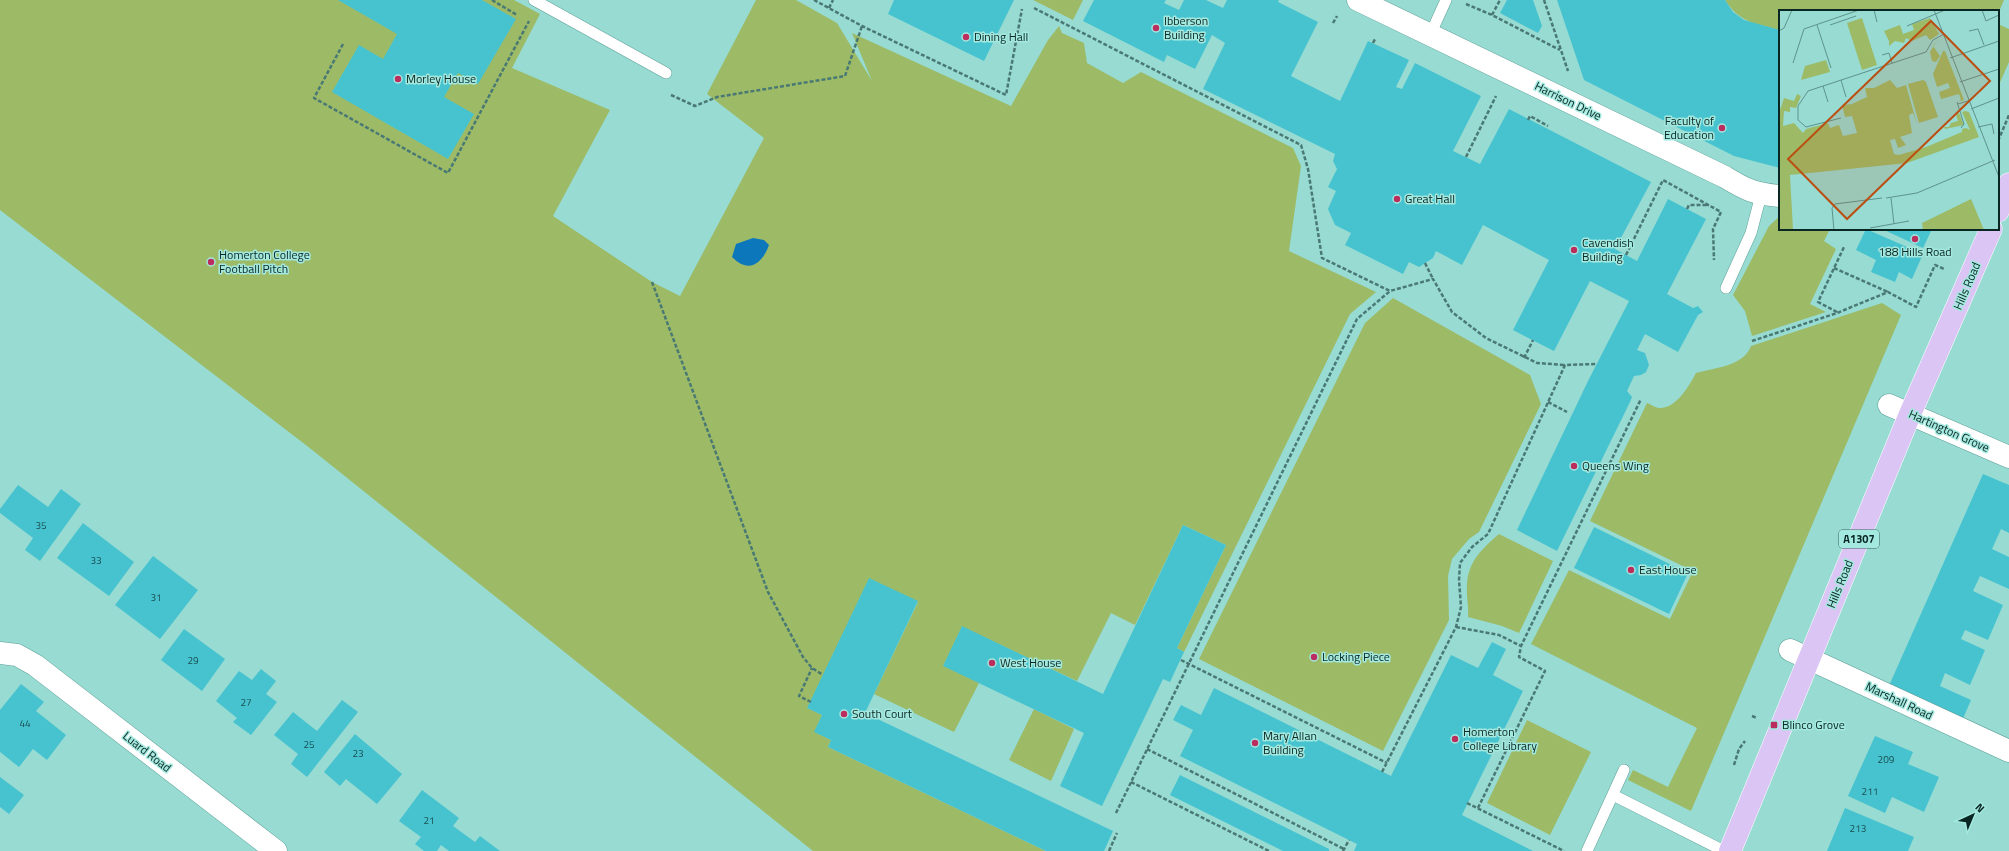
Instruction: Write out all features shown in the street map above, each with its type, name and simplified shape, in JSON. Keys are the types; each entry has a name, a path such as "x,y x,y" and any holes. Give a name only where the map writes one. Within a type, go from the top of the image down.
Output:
{"main road":[{"path":"1999,209 2009,184"},
{"name":"Hills Road","path":"1730,851 1910,414 1991,230"}],"street":[{"name":"Harrison Drive","path":"1358,0 1725,178 1748,191 1770,195"},
{"path":"1999,180 2009,184"},
{"name":"Hartington Grove","path":"1889,405 2009,457"},
{"name":"Marshall Road","path":"1790,650 2009,751"},
{"name":"Luard Road","path":"8,654 35,665 276,851"}],"lane":[{"path":"534,0 666,73"},
{"path":"1430,35 1446,0"},
{"path":"1726,288 1770,195"},
{"path":"1587,851 1624,770"},
{"path":"1613,795 1724,851"}],"path":[{"path":"343,44 314,98 448,173 529,21 492,0"},
{"path":"814,0 862,26 1006,95 1022,9"},
{"path":"829,8 833,0"},
{"path":"1492,15 1500,0"},
{"path":"1544,0 1580,107"},
{"path":"1464,3 1492,15 1560,50"},
{"path":"1034,8 1301,145 1308,169 1322,258 1390,291"},
{"path":"717,97 845,76 862,26"},
{"path":"1466,157 1509,73"},
{"path":"1528,120 1530,116 1548,126"},
{"path":"1999,139 2009,116"},
{"path":"1626,255 1663,180 1722,212 1714,229 1714,266"},
{"path":"1687,209 1689,206 1709,205"},
{"path":"1837,313 1818,302 1844,247"},
{"path":"1425,263 1452,312 1486,338 1524,358 1537,363 1565,365 1597,364"},
{"path":"1834,268 1888,292 1916,307 1935,265 1946,270"},
{"path":"1116,813 1357,319 1390,291 1433,279"},
{"path":"652,282 768,592 803,658 812,668 823,675"},
{"path":"1752,341 1837,313 1888,292"},
{"path":"1524,358 1533,340"},
{"path":"1382,772 1456,627 1461,607 1459,580 1460,563 1472,547 1488,534 1565,365"},
{"path":"1478,808 1545,671 1519,657 1521,646 1641,399"},
{"path":"1548,402 1568,412"},
{"path":"1456,627 1499,635 1521,646"},
{"path":"1181,660 1387,763"},
{"path":"810,702 799,696 812,668"},
{"path":"1146,749 1344,850 1348,840"},
{"path":"1131,782 1270,851"},
{"path":"1468,803 1564,851"},
{"path":"1109,851 1117,833"}],"green space":[{"path":"0,0 514,0 540,14 512,68 610,110 553,216 652,282 680,296 764,138 707,94 756,0 796,0 837,23 872,81 852,33 1011,106 1048,40 1059,26 1062,33 1084,43 1087,63 1123,83 1141,72 1293,148 1301,166 1289,251 1376,292 1350,314 1184,652 1177,648 1226,545 1183,525 1135,625 1111,613 1077,681 962,627 979,683 954,732 874,694 918,602 869,579 808,708 822,715 815,732 831,740 828,747 1046,851 813,851 311,449 0,210"},
{"path":"1033,0 1083,0 1073,20"},
{"path":"1725,0 2004,0 1999,12 1999,10 1779,10 1779,30 1748,21 1742,18"},
{"path":"1999,24 2009,29 2009,62 1999,85"},
{"path":"1779,217 1779,230 1830,230 1824,241 1836,249 1810,304 1826,312 1752,336 1745,311 1733,295 1769,226"},
{"path":"1393,298 1530,375 1541,404 1479,532 1469,539 1452,559 1448,576 1449,620 1383,751 1199,659 1365,323"},
{"path":"1882,303 1901,315 1691,811 1628,780 1633,770 1668,787 1697,728 1531,644 1569,570 1670,619 1693,571 1590,521 1647,403 1659,408 1671,405 1681,396 1696,373 1719,368 1735,362 1747,353 1751,346"},
{"path":"1499,534 1553,561 1519,633 1502,626 1468,617 1467,589 1470,569 1477,556 1487,544"},
{"path":"1034,709 1074,729 1051,781 1009,760"},
{"path":"1527,720 1591,752 1550,835 1487,803"}],"water":[{"path":"753,238 764,240 769,245 759,262 749,266 744,265 732,257 736,244"}],"building":[{"name":"Morley House","path":"338,0 482,0 516,19 478,84 458,73 444,97 474,114 448,159 332,92 359,45 383,59 397,34"},
{"name":"Dining Hall","path":"894,0 1014,0 984,61 888,14"},
{"path":"1094,0 1166,0 1164,3 1179,10 1184,0 1206,0 1223,8 1227,0 1279,0 1278,2 1318,22 1291,76 1340,101 1368,41 1409,60 1396,87 1402,89 1415,63 1481,96 1453,151 1480,164 1509,109 1651,182 1615,249 1637,261 1668,199 1706,219 1667,294 1693,308 1698,306 1703,312 1698,315 1678,352 1645,334 1637,350 1645,353 1649,365 1646,372 1641,375 1634,376 1627,391 1632,397 1630,402 1557,551 1517,530 1588,381 1629,301 1590,281 1554,351 1513,330 1549,260 1483,225 1462,265 1436,251 1433,258 1419,267 1409,262 1403,274 1345,245 1351,233 1335,225 1328,209 1336,191 1328,187 1337,169 1333,161 1335,154 1203,89 1225,43 1212,35 1195,69 1167,55 1164,62 1083,21"},
{"path":"1507,0 1533,0 1542,26 1538,33 1500,13"},
{"name":"Faculty of Education","path":"1557,0 1725,0 1733,12 1744,20 1779,30 1779,168 1734,156 1584,80"},
{"path":"1866,230 1868,230 1923,254 1912,279 1899,272 1895,282 1871,272 1876,260 1856,250"},
{"name":"188 Hills Road","path":"1884,230 1932,230 1923,248"},
{"path":"1983,474 2009,485 2009,533 2001,529 1992,549 2009,557 2009,589 1980,576 1973,591 2003,605 1988,640 1965,630 1961,639 1985,650 1970,685 1945,673 1940,686 1971,700 1962,721 1888,688"},
{"path":"18,485 48,507 61,489 81,504 40,561 25,550 33,538 0,513 0,509"},
{"path":"83,523 134,562 109,596 57,558"},
{"name":"West House","path":"1183,525 1226,545 1177,648 1184,652 1170,682 1163,679 1102,806 1060,786 1084,733 943,666 962,626 1103,694"},
{"name":"East House","path":"1594,527 1688,573 1669,614 1574,568"},
{"path":"153,556 198,590 160,639 115,605"},
{"name":"South Court","path":"869,578 918,601 865,713 1113,831 1104,851 1046,851 828,747 831,740 814,732 822,715 807,708"},
{"path":"184,629 225,659 202,691 161,660"},
{"name":"Mary Allan Building","path":"1492,642 1506,649 1493,675 1523,691 1462,815 1533,851 1354,851 1357,844 1180,756 1193,730 1173,720 1181,705 1201,715 1214,688 1391,776 1451,655 1478,668"},
{"path":"261,669 276,681 266,694 277,702 251,735 233,722 237,718 216,701 239,671 252,680"},
{"path":"21,684 44,702 36,711 66,735 47,760 33,749 19,767 0,752 0,710"},
{"path":"342,700 358,712 307,777 291,764 298,754 274,735 293,712 317,731"},
{"path":"355,734 402,774 377,804 346,779 340,786 324,772"},
{"path":"1875,736 1913,752 1908,764 1939,777 1924,812 1892,797 1885,813 1848,796"},
{"path":"1180,775 1329,849 1329,851 1283,851 1170,795"},
{"path":"0,777 24,795 9,814 0,807"},
{"path":"422,790 459,818 453,826 475,842 480,836 500,851 449,851 441,845 437,851 424,851 415,844 421,837 399,821"},
{"path":"1845,808 1914,837 1908,851 1827,851"}],"place":[{"name":"Ibberson Building","path":"1156,28"},
{"name":"Dining Hall","path":"966,37"},
{"name":"Morley House","path":"398,79"},
{"name":"Faculty of Education","path":"1722,128"},
{"name":"Great Hall","path":"1397,199"},
{"name":"188 Hills Road","path":"1915,239"},
{"name":"Cavendish Building","path":"1574,250"},
{"name":"Homerton College Football Pitch","path":"211,262"},
{"name":"Queens Wing","path":"1574,466"},
{"name":"East House","path":"1631,570"},
{"name":"Locking Piece","path":"1314,657"},
{"name":"West House","path":"992,663"},
{"name":"South Court","path":"844,714"},
{"name":"Blinco Grove","path":"1774,725"},
{"name":"Homerton College Library","path":"1455,739"},
{"name":"Mary Allan Building","path":"1255,743"}]}
